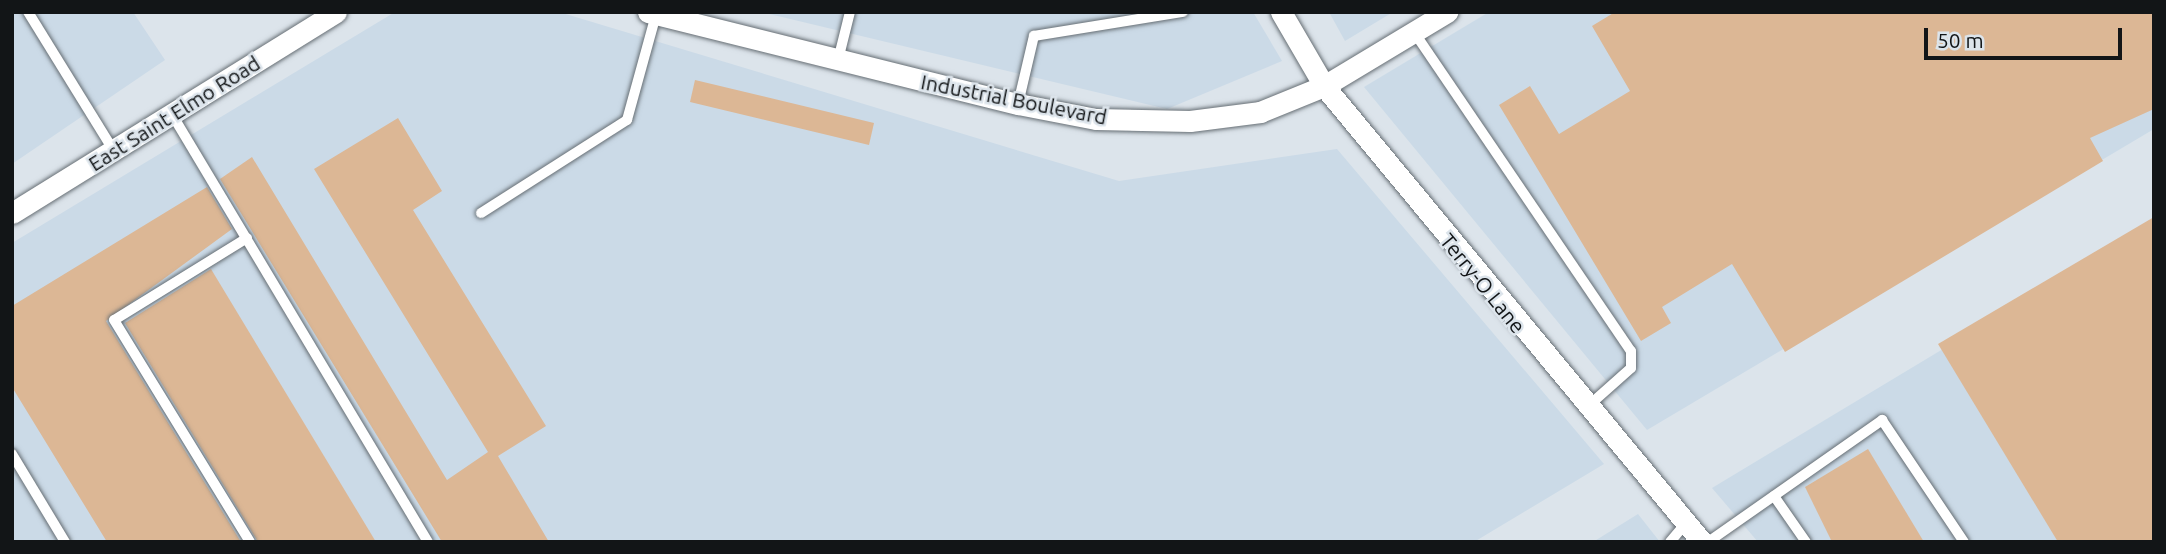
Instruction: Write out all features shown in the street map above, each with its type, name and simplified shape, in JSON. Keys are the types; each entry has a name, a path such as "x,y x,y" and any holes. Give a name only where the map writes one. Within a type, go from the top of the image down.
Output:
{"street":[{"name":"East Saint Elmo Road","path":"12,213 173,116 335,12"},
{"name":"Terry-O Lane","path":"1281,12 1324,86 1587,407 1702,542"},
{"name":"Industrial Boulevard","path":"652,13 837,62 1018,104 1096,119 1190,121 1260,112 1324,86 1447,12"}],"lane":[{"path":"28,12 114,151"},
{"path":"837,62 850,12"},
{"path":"1018,104 1034,36 1183,12"},
{"path":"481,213 627,120 652,13"},
{"path":"1414,32 1631,351 1631,368 1587,407"},
{"path":"173,116 428,542"},
{"path":"247,238 114,320 250,542"},
{"path":"1708,542 1882,420 1964,542"},
{"path":"12,454 65,542"},
{"path":"1774,496 1806,542"},
{"path":"1670,542 1686,523"}],"shaded area":[{"path":"12,12 133,12 165,60 12,164"},
{"path":"395,12 559,12 1119,181 1337,149 1604,464 1474,542 12,542 12,243"},
{"path":"761,12 1253,12 1282,61 1167,109"},
{"path":"1329,12 1393,12 1345,41"},
{"path":"1489,12 2154,12 2154,129 1647,430 1364,87"},
{"path":"2154,222 2154,542 1758,542 1712,488"},
{"path":"1638,514 1660,542 1593,542"}],"building":[{"path":"1615,12 2154,12 2154,109 2090,138 2103,161 1785,352 1732,264 1662,307 1671,323 1641,341 1499,105 1530,86 1559,134 1630,91 1592,26"},
{"path":"695,80 874,123 869,145 690,102"},
{"path":"398,118 442,191 413,210 546,426 498,456 549,542 442,542 220,179 252,157 447,480 488,452 314,169"},
{"path":"207,187 232,229 106,321 241,542 107,542 12,387 12,306"},
{"path":"2154,217 2154,542 2058,542 1938,344"},
{"path":"211,269 376,542 258,542 125,323"},
{"path":"1868,449 1924,542 1832,542 1805,487"}]}
